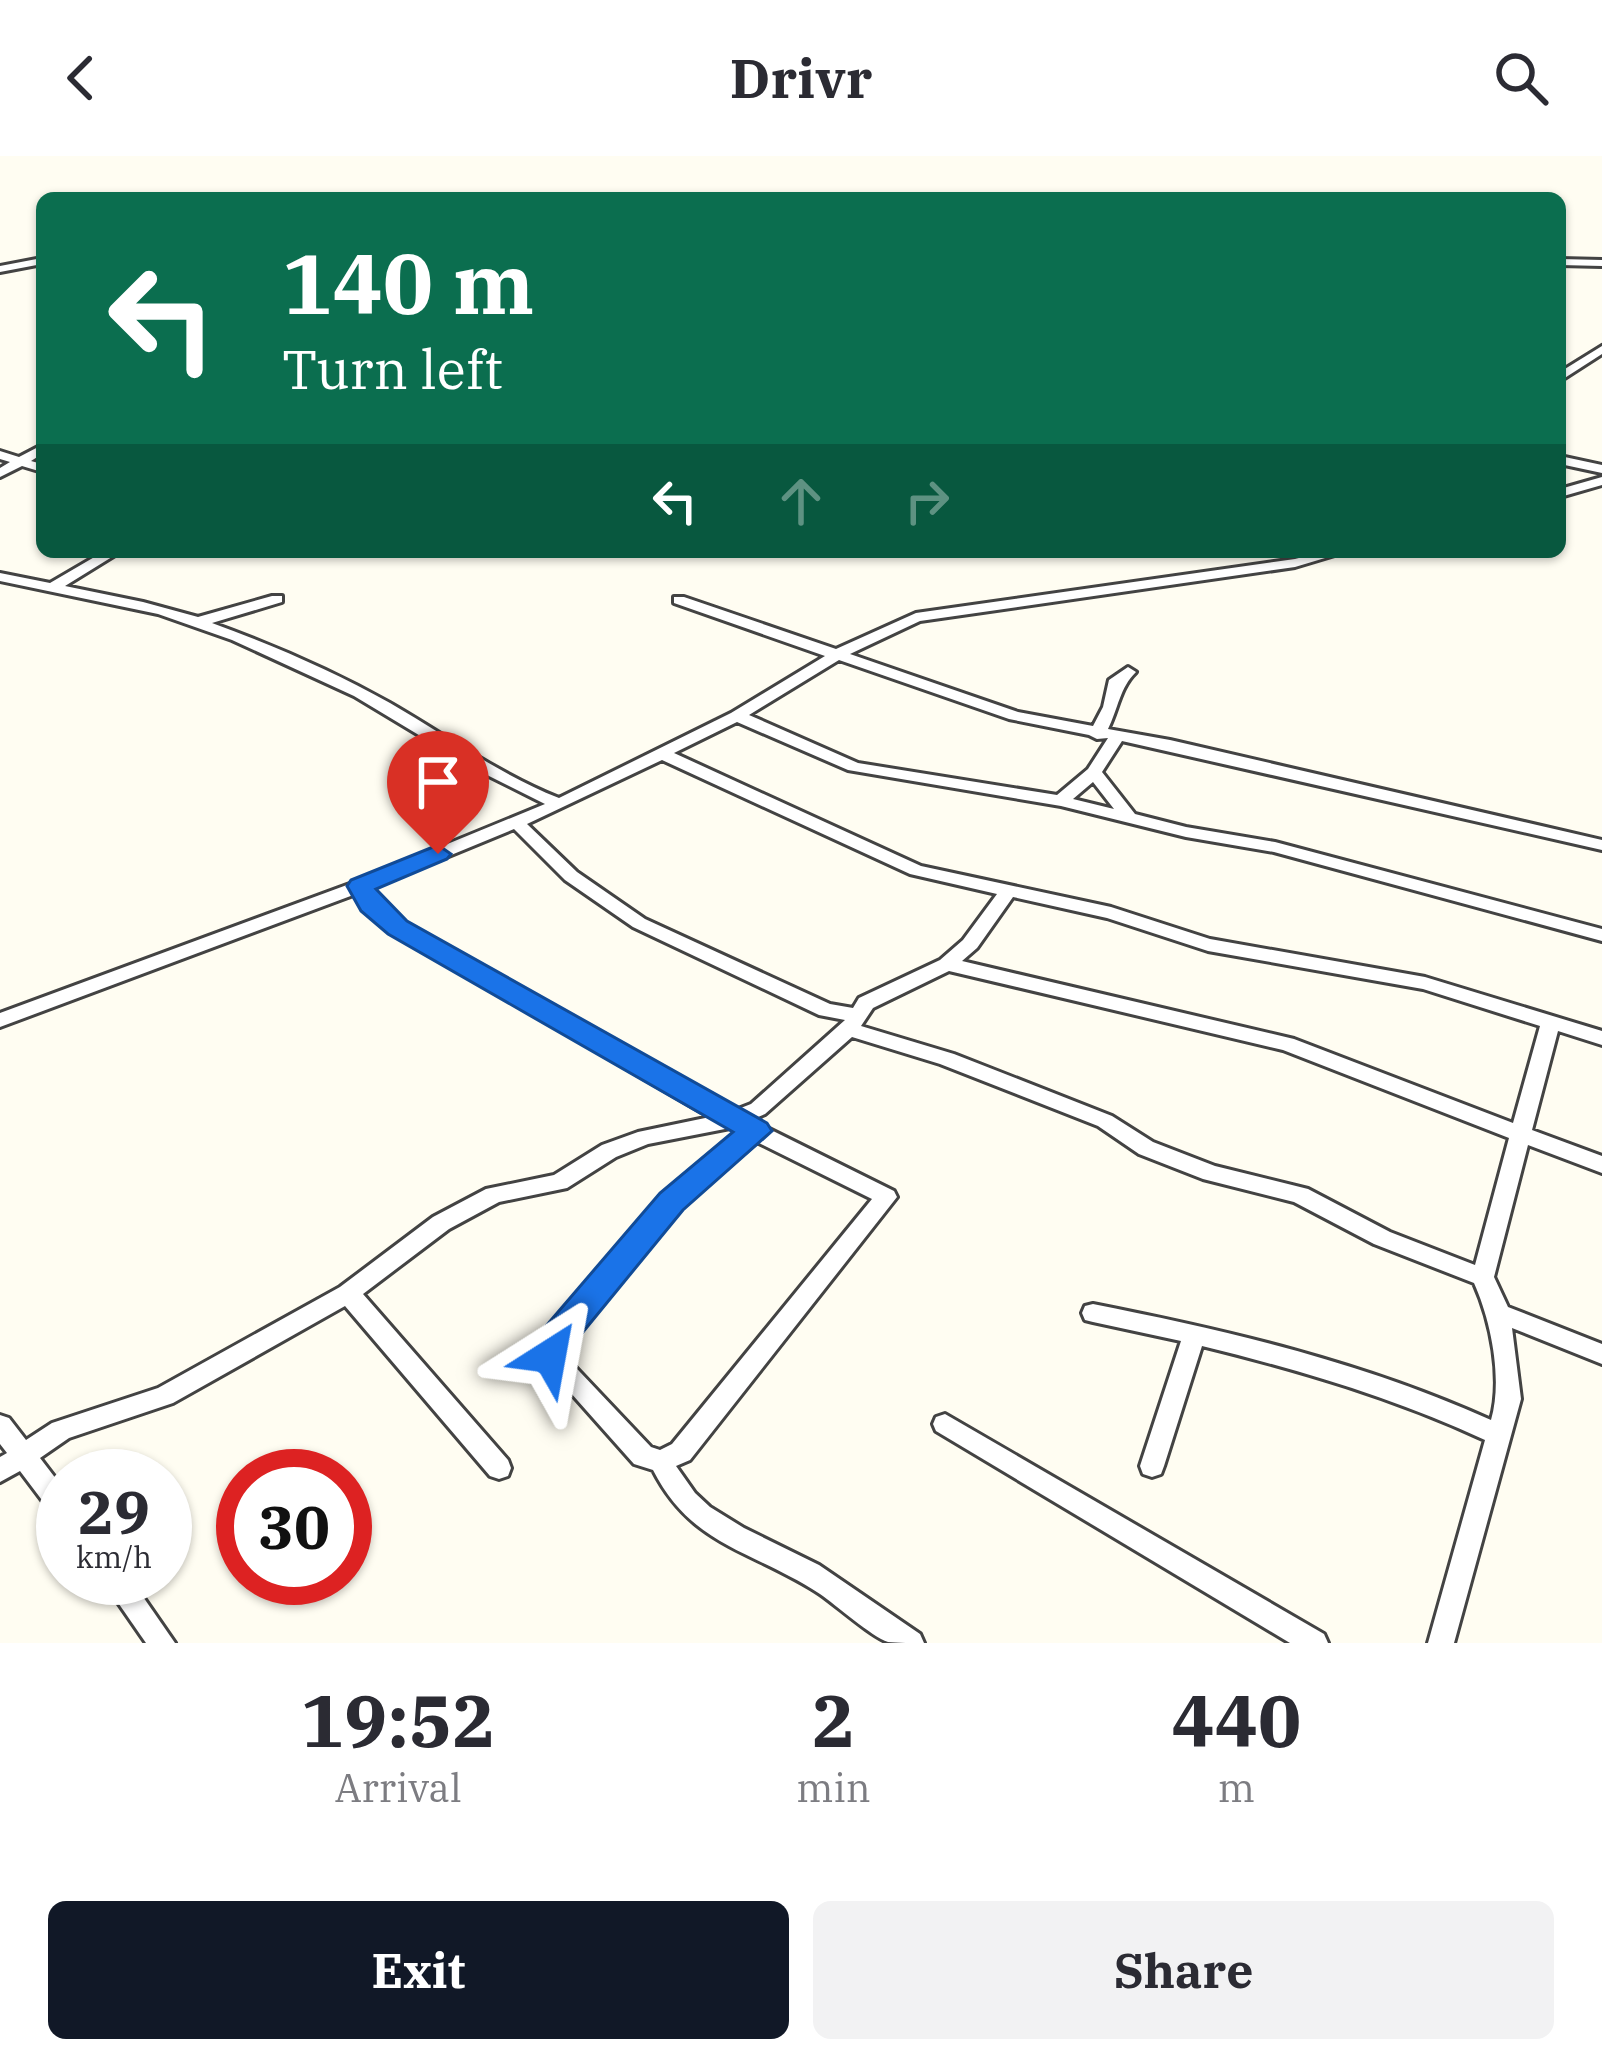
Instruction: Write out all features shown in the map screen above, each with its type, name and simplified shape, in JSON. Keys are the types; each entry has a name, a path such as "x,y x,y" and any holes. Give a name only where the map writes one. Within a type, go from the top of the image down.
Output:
{"street":[{"path":"0,269 36,262"},
{"path":"1566,262 1602,263"},
{"path":"1566,373 1602,349"},
{"path":"0,473 36,453"},
{"path":"0,455 36,466"},
{"path":"1566,461 1602,469"},
{"path":"1566,491 1602,481"},
{"path":"50,589 103,558"},
{"path":"0,1020 361,886 560,804 737,716 840,652 916,617 1312,558"},
{"path":"0,577 162,611 195,623 356,691 433,733 521,790 560,804"},
{"path":"195,623 277,599"},
{"path":"679,600 1015,716 1170,745 1602,845"},
{"path":"1097,734 1111,707 1117,680 1128,672"},
{"path":"737,716 854,767 1061,801 1275,847 1602,935"},
{"path":"1061,801 1094,772 1117,737"},
{"path":"662,754 916,870 1111,913 1208,945 1425,983 1602,1037"},
{"path":"1094,772 1128,816"},
{"path":"515,821 571,876 639,923 852,1022 1105,1121 1146,1148 1211,1173 1300,1195 1382,1238 1483,1277"},
{"path":"361,886 371,905 398,928 732,1120 756,1131 886,1197 681,1452 661,1461 643,1456 564,1374 550,1356 553,1343 671,1202 756,1131"},
{"path":"0,1471 61,1430 165,1396 348,1293 442,1223 494,1195 559,1182 609,1151 645,1136 732,1120 758,1109 852,1022 866,1003 947,964 984,930 1009,891"},
{"path":"947,964 1287,1044 1602,1165"},
{"path":"1441,1643 1509,1399 1499,1313 1483,1277 1551,1020"},
{"path":"348,1293 499,1468"},
{"path":"1093,1313 1195,1334 1432,1402 1499,1435"},
{"path":"1499,1313 1602,1354"},
{"path":"1152,1466 1195,1334"},
{"path":"945,1424 1315,1643"},
{"path":"0,1425 36,1472"},
{"path":"661,1461 674,1490 701,1519 797,1566 911,1643"},
{"path":"134,1605 162,1643"}],"route":[{"path":"438,854 361,886 371,905 398,928 460,965 756,1131 671,1202 553,1343 550,1356"}]}
